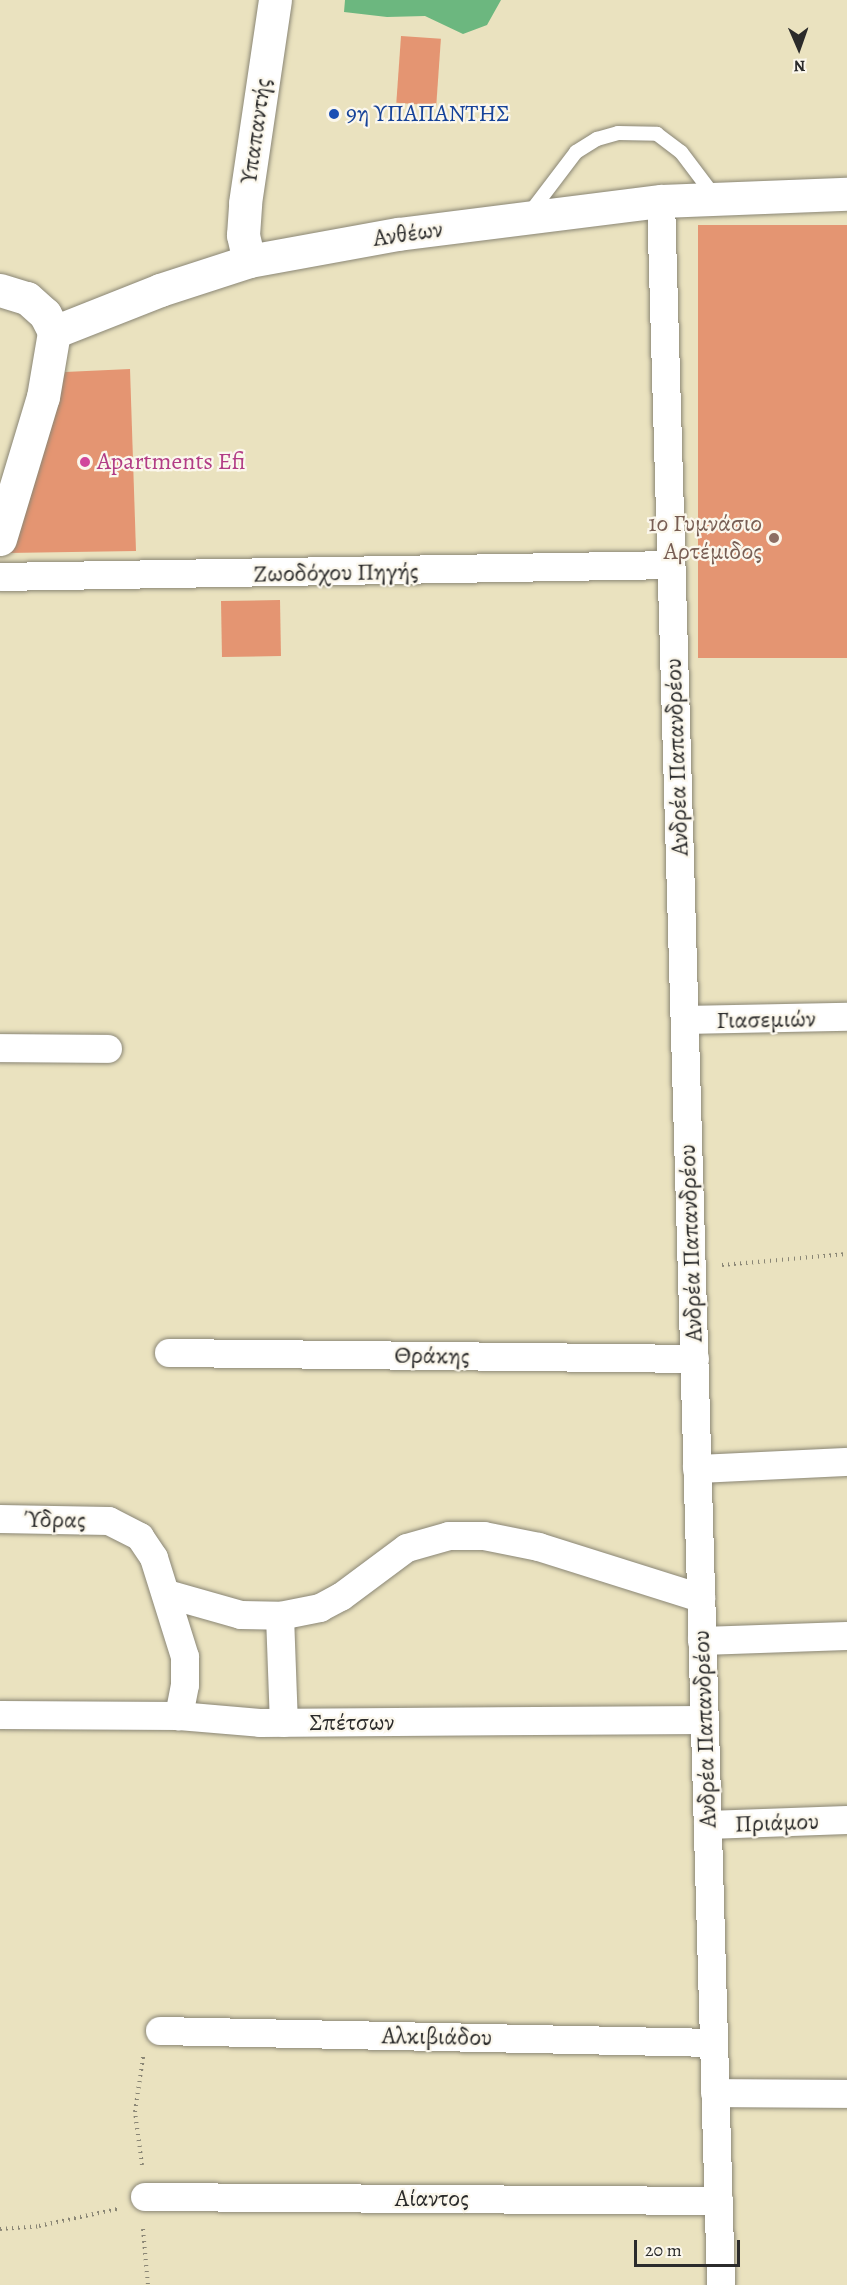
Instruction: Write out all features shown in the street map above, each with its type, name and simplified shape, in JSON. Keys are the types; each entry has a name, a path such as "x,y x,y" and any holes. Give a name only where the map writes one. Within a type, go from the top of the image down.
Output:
{"street":[{"name":"Υπαπαντής","path":"249,261 243,236 245,204 275,0"},
{"name":"Ανθέων","path":"54,332 160,290 249,261 398,234 661,201 847,194"},
{"name":"Ανδρέα Παπανδρέου","path":"661,201 721,2285"},
{"path":"0,290 27,298 45,314 54,332 43,397 0,539"},
{"name":"Ζωοδόχου Πηγής","path":"0,577 671,565"},
{"name":"Γιασεμιών","path":"685,1020 847,1017"},
{"path":"0,1048 108,1049"},
{"name":"Θράκης","path":"169,1353 694,1359"},
{"path":"697,1469 847,1462"},
{"name":"Ύδρας","path":"0,1519 109,1521 141,1537 154,1558 167,1594"},
{"path":"167,1594 241,1616 280,1616 320,1608 341,1597 382,1563 407,1548 449,1536 484,1536 539,1546 701,1598"},
{"path":"167,1594 185,1657 180,1716"},
{"path":"280,1616 285,1723"},
{"path":"702,1641 847,1636"},
{"name":"Σπέτσων","path":"0,1714 180,1716 285,1723 705,1720"},
{"name":"Πριάμου","path":"708,1825 847,1820"},
{"name":"Αλκιβιάδου","path":"160,2031 714,2043"},
{"path":"716,2093 847,2094"},
{"name":"Αίαντος","path":"145,2197 719,2201"}],"lane":[{"path":"526,218 576,152 597,139 618,133 657,134 681,152 717,199"}],"path":[{"path":"692,1268 847,1254"},
{"path":"148,2285 143,2231 145,2197 135,2112 145,2049 160,2031"},
{"path":"0,2229 113,2211 145,2197"}],"green space":[{"path":"345,0 501,0 487,25 463,34 425,16 387,17 344,12"}],"building":[{"path":"401,36 441,39 436,106 396,103"},
{"name":"1ο Γυμνάσιο Αρτέμιδος","path":"698,225 847,225 847,658 698,658"},
{"name":"Apartments Efi","path":"130,369 136,551 7,553 65,372"},
{"path":"280,600 281,656 222,657 221,601"}],"place":[{"name":"9η ΥΠΑΠΑΝΤΗΣ","path":"334,114"},
{"name":"Apartments Efi","path":"85,462"},
{"name":"1ο Γυμνάσιο Αρτέμιδος","path":"774,538"}]}
